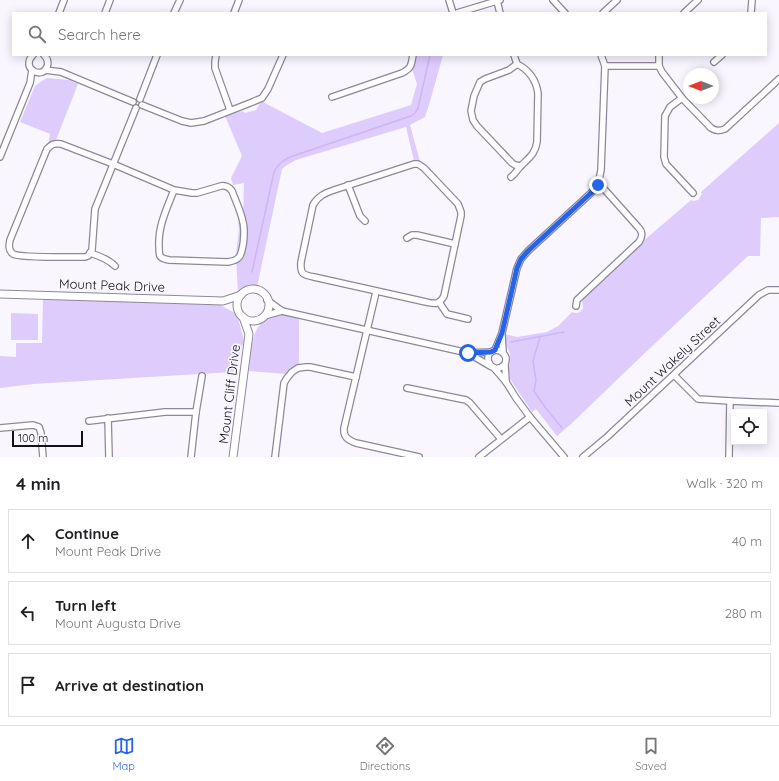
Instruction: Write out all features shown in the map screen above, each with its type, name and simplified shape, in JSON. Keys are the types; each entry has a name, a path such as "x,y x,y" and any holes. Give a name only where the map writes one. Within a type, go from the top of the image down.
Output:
{"street":[{"path":"59,12 64,0"},
{"path":"105,12 110,0"},
{"path":"174,12 180,0"},
{"path":"234,12 239,0"},
{"path":"449,0 453,12"},
{"path":"553,0 564,12"},
{"path":"604,12 617,0"},
{"path":"685,12 698,0"},
{"path":"751,12 752,0"},
{"path":"461,12 498,1 500,12"},
{"path":"0,157 30,83 32,70 29,63 32,56"},
{"path":"142,105 142,101 140,99 157,56"},
{"path":"216,56 214,68 230,110"},
{"path":"142,105 182,121 191,123 204,121 262,98 268,89 283,56"},
{"path":"332,97 402,74 408,70 413,56"},
{"path":"511,177 520,166 531,157 536,148 538,93 535,81 531,75 517,64 514,56"},
{"path":"506,382 506,360 502,352 502,333 517,268 521,259 598,185 601,170 605,66 601,56"},
{"path":"659,56 659,66 662,72 682,98 710,128 719,131 725,129 779,79"},
{"path":"714,62 721,56"},
{"path":"30,83 47,67 46,57"},
{"path":"46,57 61,72"},
{"path":"517,64 509,70 480,82 474,96 471,111 473,120 477,126 514,165 520,166"},
{"path":"605,66 659,66"},
{"path":"32,70 36,72 61,72 133,102 133,106 136,108"},
{"path":"133,102 136,98 140,99"},
{"path":"682,98 670,108 665,116 664,158 666,164 693,193"},
{"path":"142,105 140,108 136,108 113,164 95,209 92,250 88,256 20,256 14,255 9,248 9,243 47,149 52,144 56,143 113,164 174,190 197,193 224,185 230,188 241,216 244,229 241,256 235,261 228,262 163,259 160,256 160,228 174,190"},
{"path":"418,164 422,166 459,206 461,216 444,296 441,301 433,304 306,275 302,272 300,268 301,262 313,205 316,199 321,195 348,185 410,165 418,164"},
{"path":"348,185 360,216 365,220"},
{"path":"576,306 577,300 639,242 642,237 642,231 605,190 598,185"},
{"path":"407,238 412,235 417,235 455,244"},
{"path":"90,253 102,257 115,266"},
{"name":"Mount Peak Drive","path":"0,294 223,301 241,295 248,290 257,290 264,294 268,300 282,311 468,353 499,350 502,352"},
{"name":"Mount Wakely Street","path":"583,457 607,437 759,295 768,290 779,290"},
{"path":"376,292 344,428 344,435 349,441 419,457"},
{"path":"241,295 237,306 241,314"},
{"path":"261,318 268,309 268,300"},
{"name":"Mount Peak Drive","path":"223,301 250,320 282,311"},
{"path":"439,302 447,314 468,319"},
{"name":"Mount Cliff Drive","path":"233,457 249,334 241,314"},
{"name":"Mount Cliff Drive","path":"249,334 261,318"},
{"path":"502,333 493,351 489,355 488,362 492,367 498,368 505,364"},
{"name":"Mount Peak Drive","path":"468,353 492,367 506,382 530,417 564,457"},
{"path":"275,457 284,383 290,374 298,368 310,367 356,378"},
{"path":"674,375 698,399 779,402"},
{"path":"191,457 202,376"},
{"path":"407,388 466,400 501,440"},
{"path":"729,457 730,401"},
{"path":"89,420 165,412 196,412"},
{"path":"479,457 530,417"},
{"path":"108,418 109,457"},
{"path":"0,428 33,425 39,427 43,457"}],"shaded area":[{"path":"414,56 443,56 425,117 410,125 421,165 415,165 406,127 296,160 287,165 282,169 257,287 249,288 238,293 236,255 239,229 238,223 243,220 244,183 233,185 231,178 242,156 225,116 243,111 245,113 256,110 261,101 322,133 411,105 417,84 411,66"},
{"path":"47,78 69,80 78,84 54,145 48,147 50,134 20,122 35,86"},
{"path":"779,123 779,217 761,218 760,256 748,256 557,436 536,409 532,412 510,379 510,354 505,342 505,334 517,337 547,332 558,326 572,312 580,312 583,308 582,299 634,249 691,200 698,200 702,194 701,192"},
{"path":"43,298 220,305 235,313 238,318 244,341 233,372 33,384 0,388 0,356 16,357 16,343 42,343"},
{"path":"11,313 38,314 38,340 11,340"},
{"path":"281,314 299,319 299,366 287,374 249,371 251,348 259,325 272,316"}],"waterway":[{"path":"252,272 274,172 282,161 411,116 418,108 430,56"},
{"path":"511,342 564,332"},
{"path":"540,337 533,361 536,380 534,391 562,428"}],"route":[{"path":"468,353 491,352 495,350 502,333 517,268 521,259 598,185"}]}
